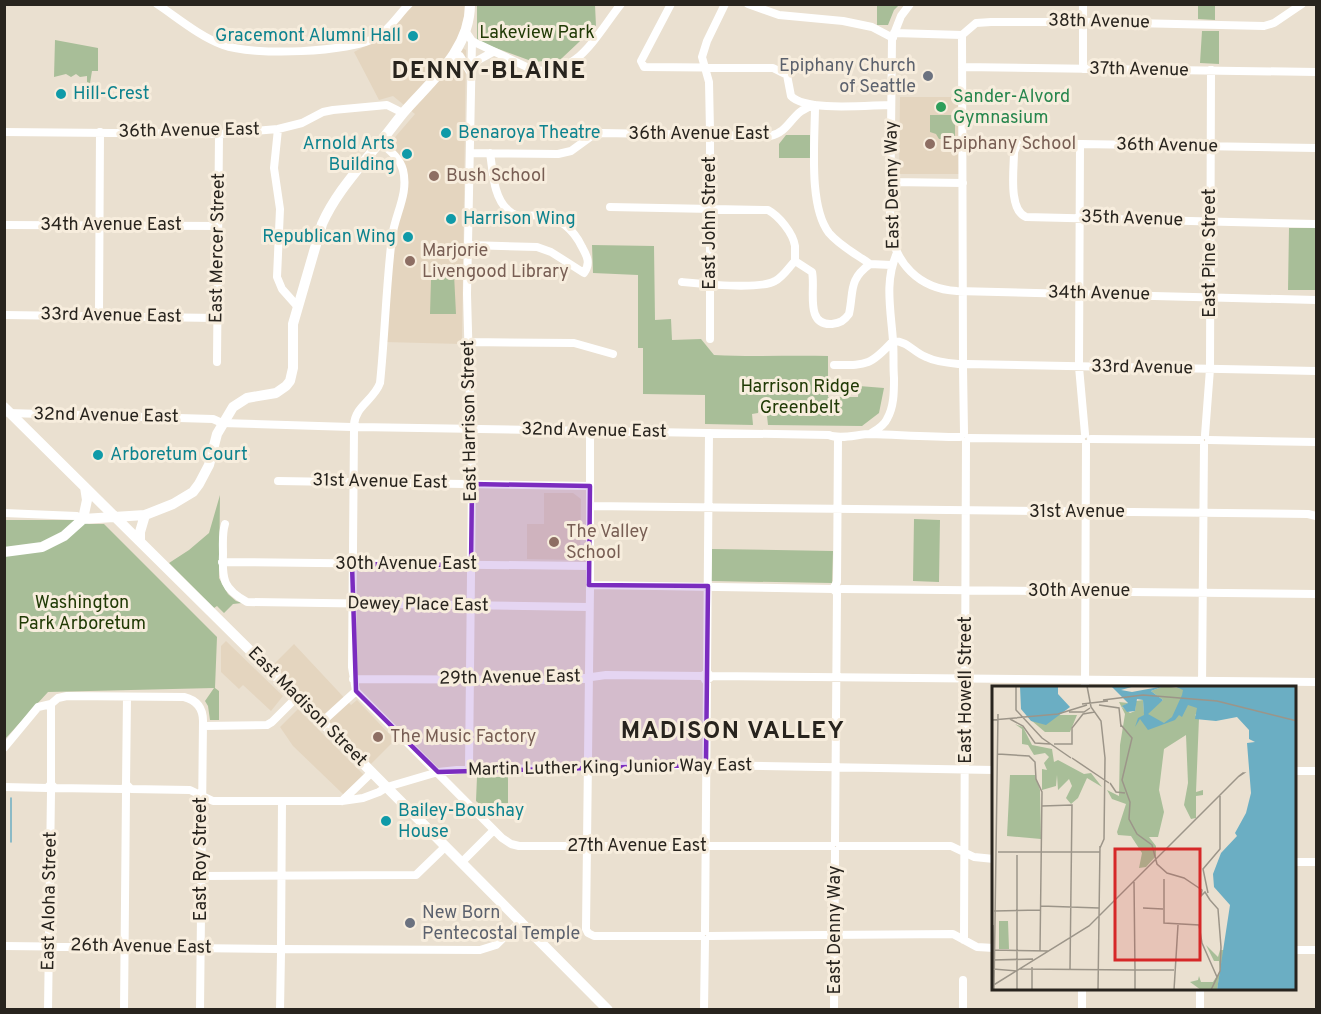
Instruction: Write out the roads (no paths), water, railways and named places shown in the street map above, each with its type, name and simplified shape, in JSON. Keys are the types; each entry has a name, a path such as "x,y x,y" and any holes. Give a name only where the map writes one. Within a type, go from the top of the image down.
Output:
{"main road":[{"path":"4,552 42,547 64,536 84,519 145,515 173,504 193,492 199,484 209,465 217,434 233,406 247,398 276,393 286,386 290,381 293,368 293,324 328,210 339,191 469,37 470,4"},
{"name":"East Madison Street","path":"7,411 140,540 608,1010"},
{"path":"84,519 87,500 85,487"},
{"path":"140,540 145,515"}],"street":[{"path":"157,4 211,39 234,48 304,50 369,41 383,32 409,4"},
{"path":"469,37 518,65 538,71 558,70 575,61 621,4"},
{"path":"671,4 641,61 641,65 646,68 778,69 788,78 790,92 795,100 815,105 891,105"},
{"path":"724,7 734,4"},
{"path":"748,4 779,15 843,21 872,27 893,35 901,16 910,4"},
{"path":"1083,4 1083,69"},
{"name":"38th Avenue","path":"893,35 962,35 976,23 983,22 1264,26 1274,23 1302,4"},
{"name":"East John Street","path":"710,339 709,82 703,53 724,7"},
{"name":"East Denny Way","path":"869,434 879,429 887,421 894,394 893,341 889,303 891,265 897,253 891,233 893,35"},
{"name":"East Howell Street","path":"962,35 963,364 967,511 964,940"},
{"name":"East Harrison Street","path":"469,37 471,69 468,342 472,430 469,769"},
{"path":"453,55 460,56 471,69 493,52"},
{"name":"37th Avenue","path":"962,67 1317,72"},
{"name":"East Pine Street","path":"1202,684 1205,440 1210,369 1211,70"},
{"name":"36th Avenue East","path":"4,132 219,134 278,129 302,123 323,112 333,110 387,105 403,113"},
{"path":"815,105 818,213 826,228 837,241 870,264 891,265"},
{"name":"36th Avenue East","path":"470,153 565,153 577,148 597,134 777,135 802,109 815,105"},
{"path":"278,129 274,160 280,202 277,277 282,289 298,307"},
{"path":"99,132 99,315"},
{"name":"East Mercer Street","path":"217,362 219,134"},
{"path":"322,722 356,691 353,679 352,604 354,427 357,412 372,398 380,384 392,236 404,189 403,169 398,160 380,142"},
{"name":"36th Avenue","path":"1019,214 1014,205 1014,152 1017,145 1023,143 1317,148"},
{"path":"1080,144 1079,367 1086,439 1085,684"},
{"path":"468,244 541,248 584,273 588,260 572,230 554,218 541,215 517,216 507,210 498,194 490,153"},
{"path":"891,182 963,183"},
{"path":"610,207 763,209 776,215 795,245 795,261 779,279 770,284 682,282"},
{"name":"35th Avenue","path":"1019,214 1026,217 1317,224"},
{"name":"34th Avenue East","path":"4,225 218,226"},
{"name":"34th Avenue","path":"897,253 911,273 925,283 940,289 1317,300"},
{"path":"795,261 812,272 813,311 818,320 826,324 840,323 849,315 855,276 870,264"},
{"name":"33rd Avenue East","path":"4,315 217,318"},
{"path":"834,365 862,365 870,362 893,341"},
{"name":"33rd Avenue","path":"893,341 907,343 925,357 945,363 1317,371"},
{"path":"468,342 573,343 613,354"},
{"name":"32nd Avenue East","path":"7,411 213,419 222,423 472,430 834,436 837,432 847,435 1317,442"},
{"path":"590,432 589,566 591,585 586,927 590,935 953,934 977,947 992,948"},
{"path":"704,1010 709,433"},
{"name":"East Denny Way","path":"834,436 838,509 834,1010"},
{"name":"31st Avenue East","path":"278,481 590,486"},
{"path":"590,506 838,509"},
{"name":"31st Avenue","path":"838,509 1308,514 1317,516"},
{"path":"4,513 77,516 84,519"},
{"path":"222,562 225,524"},
{"name":"30th Avenue East","path":"222,562 589,566"},
{"name":"Dewey Place East","path":"222,562 223,580 237,597 247,602 589,608"},
{"path":"591,585 837,589"},
{"name":"30th Avenue","path":"837,589 1317,594"},
{"name":"29th Avenue East","path":"353,679 570,680 606,675 1085,684 1317,682"},
{"name":"27th Avenue East","path":"356,691 494,830 516,846 951,846 974,857 992,859"},
{"path":"4,748 38,707 51,704 58,698 67,696 128,697 124,1010"},
{"name":"East Roy Street","path":"128,697 184,697 201,708 203,726 200,1010"},
{"path":"203,726 267,725 297,697"},
{"name":"East Aloha Street","path":"48,1010 51,704"},
{"name":"Martin Luther King Junior Way East","path":"4,787 190,789 213,801 342,801 363,798 387,787 438,772 469,769 561,770 588,766 706,765 992,770"},
{"path":"1297,771 1317,771"},
{"path":"342,801 372,772"},
{"path":"280,1010 282,802"},
{"path":"462,862 494,830"},
{"path":"201,876 416,875 446,846"},
{"path":"1297,862 1316,862"},
{"name":"26th Avenue East","path":"4,946 480,950 496,945 521,921"},
{"path":"1297,950 1317,950"},
{"path":"963,980 963,1010"},
{"path":"1082,990 1082,1010"},
{"path":"1200,990 1200,1010"}],"waterway":[{"path":"11,798 11,842"}],"place":[{"name":"Gracemont Alumni Hall","path":"413,36"},
{"name":"Epiphany Church of Seattle","path":"928,76"},
{"name":"Hill-Crest","path":"61,94"},
{"name":"Sander-Alvord Gymnasium","path":"941,107"},
{"name":"Benaroya Theatre","path":"446,133"},
{"name":"Epiphany School","path":"930,144"},
{"name":"Arnold Arts Building","path":"407,154"},
{"name":"Bush School","path":"434,176"},
{"name":"Harrison Wing","path":"451,219"},
{"name":"Republican Wing","path":"408,237"},
{"name":"Marjorie Livengood Library","path":"410,261"},
{"name":"Arboretum Court","path":"98,455"},
{"name":"The Valley School","path":"554,542"},
{"name":"The Music Factory","path":"378,737"},
{"name":"Bailey-Boushay House","path":"386,821"},
{"name":"New Born Pentecostal Temple","path":"410,923"}],"district":[{"name":"DENNY-BLAINE","path":"489,72"},
{"name":"MADISON VALLEY","path":"733,732"}],"park label":[{"name":"Lakeview Park","path":"537,33"},
{"name":"Harrison Ridge Greenbelt","path":"800,397"},
{"name":"Washington Park Arboretum","path":"82,613"}]}
